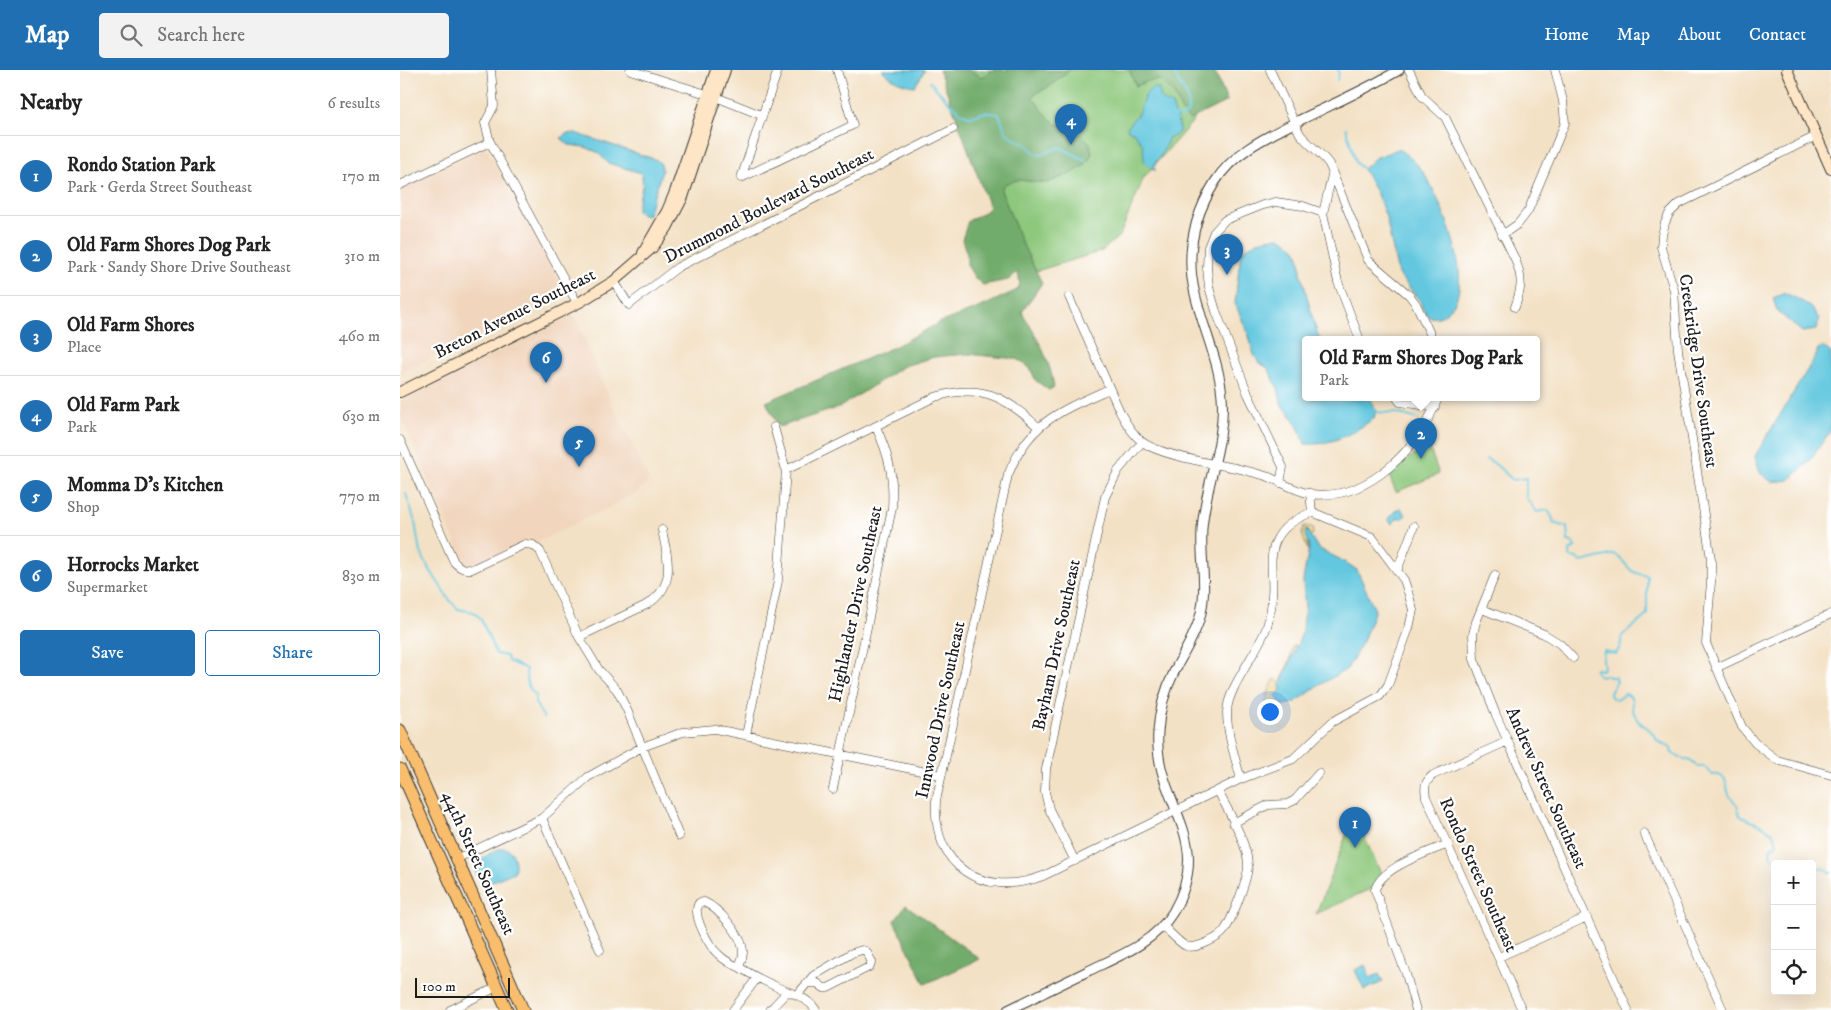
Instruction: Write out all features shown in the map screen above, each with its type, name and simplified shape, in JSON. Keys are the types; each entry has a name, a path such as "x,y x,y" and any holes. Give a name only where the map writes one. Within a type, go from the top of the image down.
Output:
{"main road":[{"name":"Breton Avenue Southeast","path":"712,96 716,70"},
{"name":"Breton Avenue Southeast","path":"400,392 577,303 614,281 640,258 667,211 712,96 725,70"},
{"path":"1787,70 1831,169"},
{"name":"44th Street Southeast","path":"400,730 522,1010"},
{"path":"400,768 411,781 422,780"},
{"name":"44th Street Southeast","path":"400,768 507,1010"},
{"path":"434,846 446,858 456,859"},
{"path":"497,987 510,991 522,1010"}],"street":[{"path":"491,70 494,106 485,124 490,142 577,303"},
{"path":"630,70 712,96 762,115"},
{"path":"778,70 741,178 852,125 837,70"},
{"path":"1270,70 1294,123 1306,142 1319,151 1328,164 1368,260 1416,304 1431,336"},
{"path":"1008,1010 1141,945 1163,926 1181,896 1188,874 1188,841 1165,784 1158,747 1159,722 1166,690 1195,632 1202,610 1205,588 1202,530 1222,420 1220,376 1195,296 1190,269 1195,225 1204,203 1216,180 1230,163 1253,144 1399,70"},
{"path":"1409,70 1422,96 1445,117 1520,272 1522,280 1515,307"},
{"path":"1502,235 1518,224 1528,211 1564,123 1564,106 1555,70"},
{"name":"Drummond Boulevard Southeast","path":"614,281 629,305 686,263 953,130"},
{"name":"Creekridge Drive Southeast","path":"1816,136 1679,204 1669,214 1662,235 1663,256 1674,290 1678,350 1711,559 1706,643 1742,727 1762,750 1785,764 1831,775"},
{"path":"400,185 490,142"},
{"path":"1332,175 1323,213 1338,282 1358,336"},
{"path":"1280,483 1283,467 1248,394 1216,311 1209,287 1207,268 1208,247 1214,232 1225,220 1263,205 1276,202 1303,206 1323,213"},
{"path":"1069,297 1125,421 1142,442 1173,454 1250,471 1310,494 1343,492 1366,483 1380,474 1416,441 1428,422 1437,401"},
{"name":"Innwood Drive Southeast","path":"1109,389 1068,407 1038,427 1016,455 1008,475 936,800 935,822 938,835 944,848 964,870 984,881 1006,885 1029,881 1075,861 1241,779 1293,759 1332,722 1380,696 1388,684 1410,628 1413,610 1404,580 1372,537 1312,512"},
{"path":"786,470 935,397 958,391 983,392 1001,399 1019,409 1038,427"},
{"path":"1400,401 1435,407"},
{"name":"Highlander Drive Southeast","path":"833,789 892,508 894,487 891,465 876,427"},
{"path":"746,735 778,581 786,470 774,428"},
{"path":"400,440 454,562 465,570 472,569 525,544 533,545 540,551 579,637 599,670 617,690 679,836"},
{"name":"Bayham Drive Southeast","path":"1075,861 1049,809 1045,792 1046,769 1105,497 1118,471 1142,442"},
{"path":"1241,779 1235,758 1227,710 1237,685 1267,627 1272,596 1270,559 1275,542 1284,528 1296,519 1312,512 1310,494"},
{"path":"1397,571 1414,526"},
{"path":"579,637 651,602 663,590 667,582 668,568 662,530"},
{"name":"Andrew Street Southeast","path":"1495,575 1473,634 1474,660 1489,698 1628,1010"},
{"path":"1482,609 1544,634 1560,644 1573,658"},
{"path":"1716,668 1831,614"},
{"path":"456,859 542,818 588,777 612,762 642,747 683,732 715,730 746,735 941,775"},
{"name":"Rondo Street Southeast","path":"1508,741 1434,775 1427,780 1424,787 1426,797 1522,1010"},
{"path":"1233,823 1268,805 1288,804 1295,800 1319,773"},
{"path":"1163,926 1186,946 1195,947 1221,935 1225,930 1248,870 1244,849 1218,791"},
{"path":"542,818 600,950"},
{"path":"1644,833 1723,1010"},
{"path":"1416,1010 1405,969 1375,890 1377,882 1397,867 1448,844"},
{"path":"739,967 743,952 737,936 716,910 704,902 699,903 696,912 707,938 717,953 725,960 757,978 787,992 798,994 810,1002 816,1010"},
{"path":"1498,957 1587,916"},
{"path":"798,994 813,976 852,953 862,950 870,955 872,962 869,967 828,988 824,988 817,983 809,983"},
{"path":"733,1010 757,978"},
{"path":"450,1010 497,987"},
{"path":"770,1010 787,992"}],"shaded area":[{"path":"486,148 565,292 400,373 400,187"},
{"path":"574,314 611,402 649,480 634,495 470,575 400,415 400,401"}],"green space":[{"path":"939,70 969,70 982,77 993,70 1070,70 1050,86 1032,96 1056,124 1075,128 1090,143 1092,154 1085,165 1073,173 1047,183 1018,180 1004,184 1001,190 1021,241 1042,283 1022,312 1046,357 1054,387 1049,390 1036,381 1030,368 1017,359 967,354 934,357 904,366 840,407 779,427 766,402 896,346 941,322 981,307 1017,290 1020,284 1018,272 1008,280 983,285 975,278 967,265 967,254 962,240 968,221 983,213 989,207"},
{"path":"967,70 1200,70 1203,94 1194,120 1144,177 1120,235 1102,251 1036,271 992,198"},
{"path":"1129,70 1214,70 1227,101 1189,120 1182,112 1174,94 1160,80 1148,81 1136,86"},
{"path":"1429,447 1439,474 1396,492 1387,471"},
{"path":"1354,815 1385,882 1316,914"},
{"path":"906,905 980,959 925,984 894,921"}],"sand":[{"path":"1304,526 1312,527 1313,534 1310,536 1307,530 1308,551 1302,534"},
{"path":"1296,645 1293,659 1280,686 1281,690 1276,696 1285,705 1279,705 1274,700 1272,706 1266,707 1267,696 1271,686 1275,679 1281,682 1290,660 1293,646"}],"water":[{"path":"882,70 925,70 915,86 897,81"},
{"path":"1153,88 1159,89 1162,100 1172,105 1179,129 1179,132 1173,137 1169,137 1162,154 1154,164 1155,171 1144,161 1143,145 1134,133 1127,129 1139,112 1147,93"},
{"path":"575,133 657,160 661,164 662,171 648,214 645,215 637,211 642,188 641,173 608,163 597,152 585,147 569,145 561,138 565,134"},
{"path":"1398,149 1413,160 1425,175 1440,204 1454,243 1458,263 1459,282 1457,298 1449,310 1442,316 1429,317 1422,308 1421,302 1398,274 1386,217 1377,194 1363,169 1375,158"},
{"path":"1279,237 1297,251 1300,261 1302,277 1319,336 1302,336 1302,401 1371,401 1376,410 1374,418 1358,429 1333,441 1305,444 1299,429 1282,406 1278,388 1268,368 1259,363 1254,355 1249,336 1235,303 1241,251 1261,240"},
{"path":"1785,293 1805,303 1812,310 1819,319 1816,330 1802,332 1777,311 1773,298"},
{"path":"1823,347 1831,353 1831,430 1808,463 1789,480 1772,482 1760,473 1755,456 1817,354 1817,350"},
{"path":"1400,507 1406,515 1402,519 1399,517 1392,524 1388,519"},
{"path":"1306,529 1318,548 1357,570 1375,610 1363,641 1347,669 1294,703 1285,705 1276,696 1281,690 1280,686 1303,631 1305,610 1303,580 1309,548 1305,534"},
{"path":"502,848 509,850 514,856 514,872 491,882 483,881 476,874 476,863 492,852"},
{"path":"1365,965 1370,978 1379,974 1383,982 1364,990 1355,970"}],"waterway":[{"path":"1172,70 1188,98 1188,112 1183,117 1175,116"},
{"path":"1337,80 1338,70"},
{"path":"930,82 964,115 973,116 984,112 998,114 1008,134 1024,143 1037,154 1040,155 1060,147 1085,160"},
{"path":"1346,128 1356,163 1363,169"},
{"path":"1375,412 1395,413 1418,419"},
{"path":"1486,459 1494,463 1513,480 1526,478 1526,498 1537,512 1548,510 1553,523 1567,527 1568,541 1572,542 1575,546 1574,549 1569,551 1570,557 1577,558 1581,562 1615,554 1631,570 1647,576 1647,615 1622,636 1620,647 1616,654 1604,651 1604,667 1602,670 1596,669 1595,671 1601,677 1606,675 1615,677 1617,681 1610,693 1611,697 1616,700 1625,694 1630,696 1632,709 1638,721 1651,731 1658,741 1671,748 1672,753 1684,759 1689,759 1698,767 1705,767 1713,775 1719,775 1725,779 1729,795 1737,805 1740,816 1763,826 1773,834 1776,839 1776,845 1771,848 1770,855 1774,860"},
{"path":"406,494 415,522 419,547 425,562 448,598 458,609 474,612 481,619 496,654 507,656 508,661 526,669 528,687 536,695 535,703 544,718"},
{"path":"1816,867 1826,869 1831,873"}],"place":[{"name":"Old Farm Park","path":"1071,145"},
{"name":"Old Farm Shores","path":"1227,275"},
{"name":"Horrocks Market","path":"546,383"},
{"name":"Old Farm Shores Dog Park","path":"1421,459"},
{"name":"Momma D's Kitchen","path":"579,467"},
{"name":"Rondo Station Park","path":"1355,848"}]}
